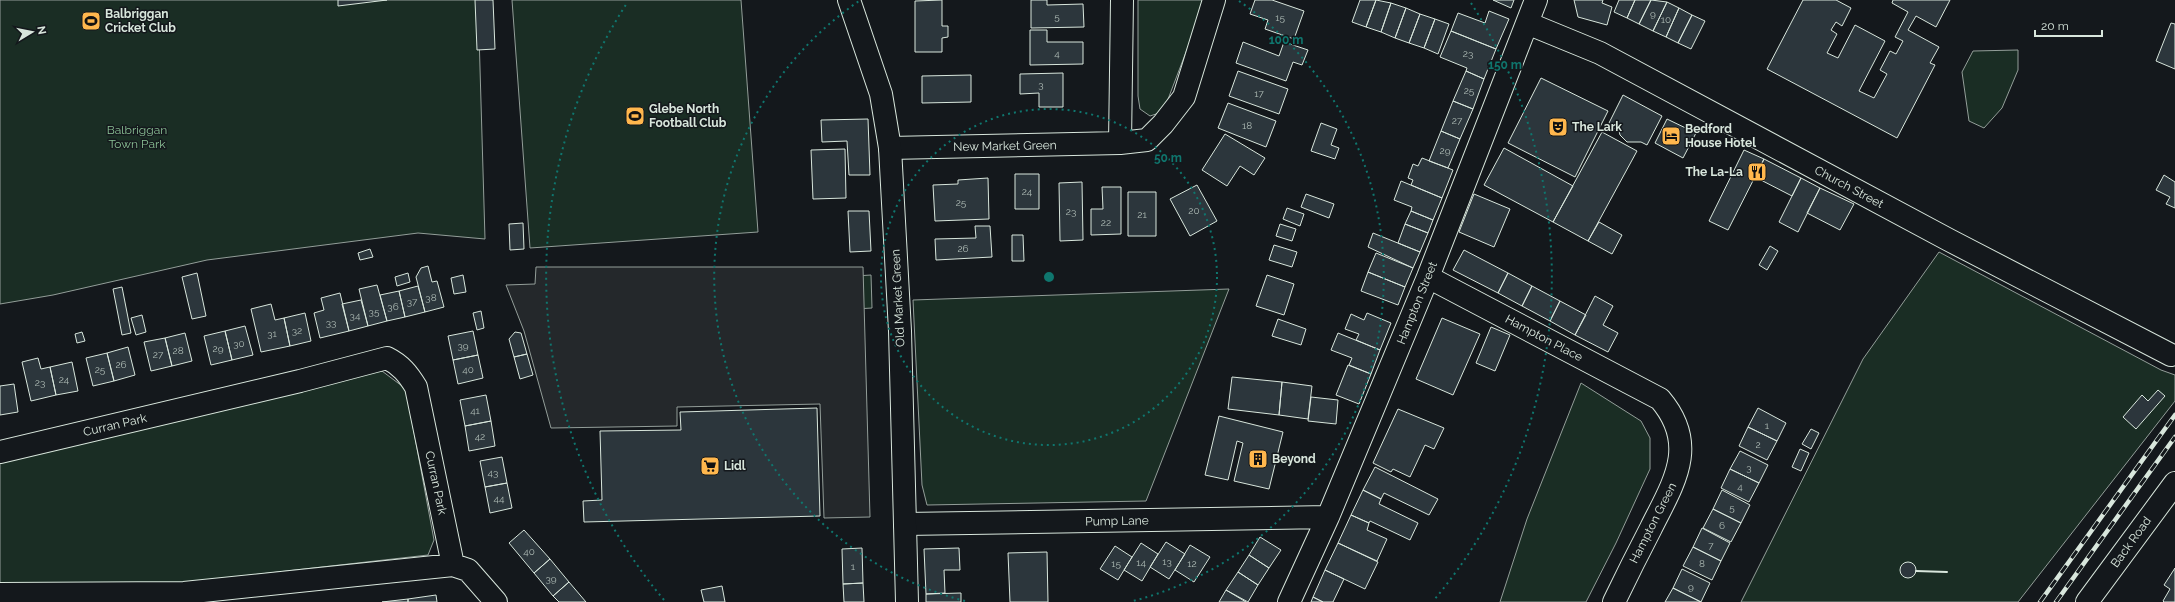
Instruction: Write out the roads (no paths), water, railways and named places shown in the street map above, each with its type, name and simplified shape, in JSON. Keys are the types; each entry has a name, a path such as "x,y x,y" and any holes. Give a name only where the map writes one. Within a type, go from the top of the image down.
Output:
{"street":[{"name":"Old Market Green","path":"849,0 881,94 890,148 900,332 907,602"},
{"path":"1120,143 1122,0"},
{"name":"New Market Green","path":"890,148 1120,143 1147,140 1163,124 1184,97 1214,0"},
{"name":"Hampton Street","path":"1289,602 1328,517 1428,277 1536,0"},
{"name":"Church Street","path":"1527,23 1600,53 1942,237 2171,355"},
{"name":"Hampton Place","path":"1428,277 1660,399"},
{"name":"Curran Park","path":"0,452 300,381 387,358 398,364 408,374 416,387 453,566"},
{"name":"Hampton Green","path":"1614,602 1677,476 1680,434 1672,413 1660,399"},
{"name":"Back Road","path":"2087,602 2175,483"},
{"name":"Pump Lane","path":"905,524 1328,517"},
{"path":"0,594 184,598 453,566 468,570 496,602"}],"railway":[{"path":"2040,602 2175,415"},
{"path":"2056,602 2175,437"}],"place":[{"name":"Balbriggan Cricket Club","path":"91,21"},
{"name":"Glebe North Football Club","path":"635,116"},
{"name":"The Lark","path":"1558,127"},
{"name":"Bedford House Hotel","path":"1671,136"},
{"name":"The La-La","path":"1757,172"},
{"name":"Beyond","path":"1258,459"},
{"name":"Lidl","path":"710,466"}],"park label":[{"name":"Balbriggan Town Park","path":"137,137"}]}
